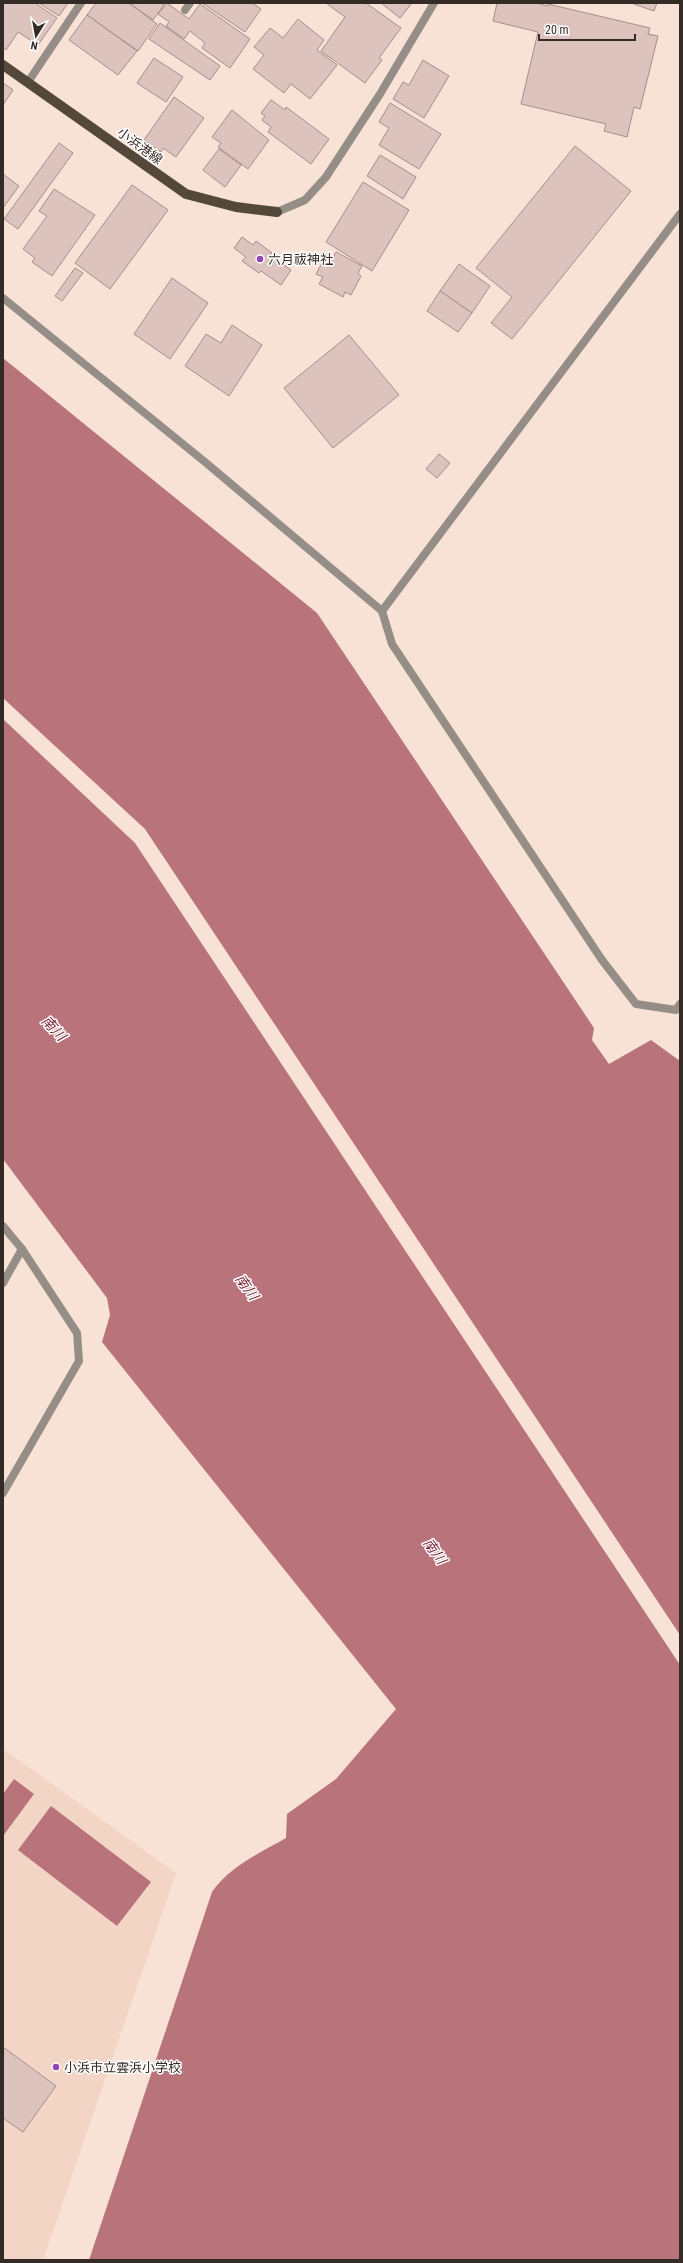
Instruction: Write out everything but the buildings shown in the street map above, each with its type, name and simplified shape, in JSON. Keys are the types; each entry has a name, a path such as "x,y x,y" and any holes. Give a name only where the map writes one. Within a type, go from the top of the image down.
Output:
{"main road":[{"name":"小浜港線","path":"3,64 186,194 236,207 277,212"}],"street":[{"path":"28,82 81,3"},
{"path":"277,212 305,200 326,177 380,94 434,3"},
{"path":"382,611 680,214"},
{"path":"3,298 206,462 382,611 392,644 598,954 626,992 636,1004 676,1010 680,1004"},
{"path":"3,1226 22,1248 77,1333 79,1361 3,1494"},
{"path":"3,1283 22,1248"}],"shaded area":[{"name":"小浜市立雲浜小学校","path":"3,1749 176,1873 43,2260 3,2260"}],"water":[{"name":"南川","path":"3,358 317,613 594,1028 592,1040 609,1064 651,1040 680,1061 680,2260 89,2260 212,1892 236,1867 286,1838 287,1814 336,1779 396,1709 102,1342 110,1315 107,1298 3,1159"},
{"path":"14,1779 34,1794 3,1836 3,1794"},
{"path":"51,1806 151,1882 117,1926 18,1850"}],"pier":[{"path":"3,698 145,829 680,1635 680,1665 135,843 3,719"}],"place":[{"name":"六月祓神社","path":"260,259"},
{"name":"小浜市立雲浜小学校","path":"56,2067"}]}
